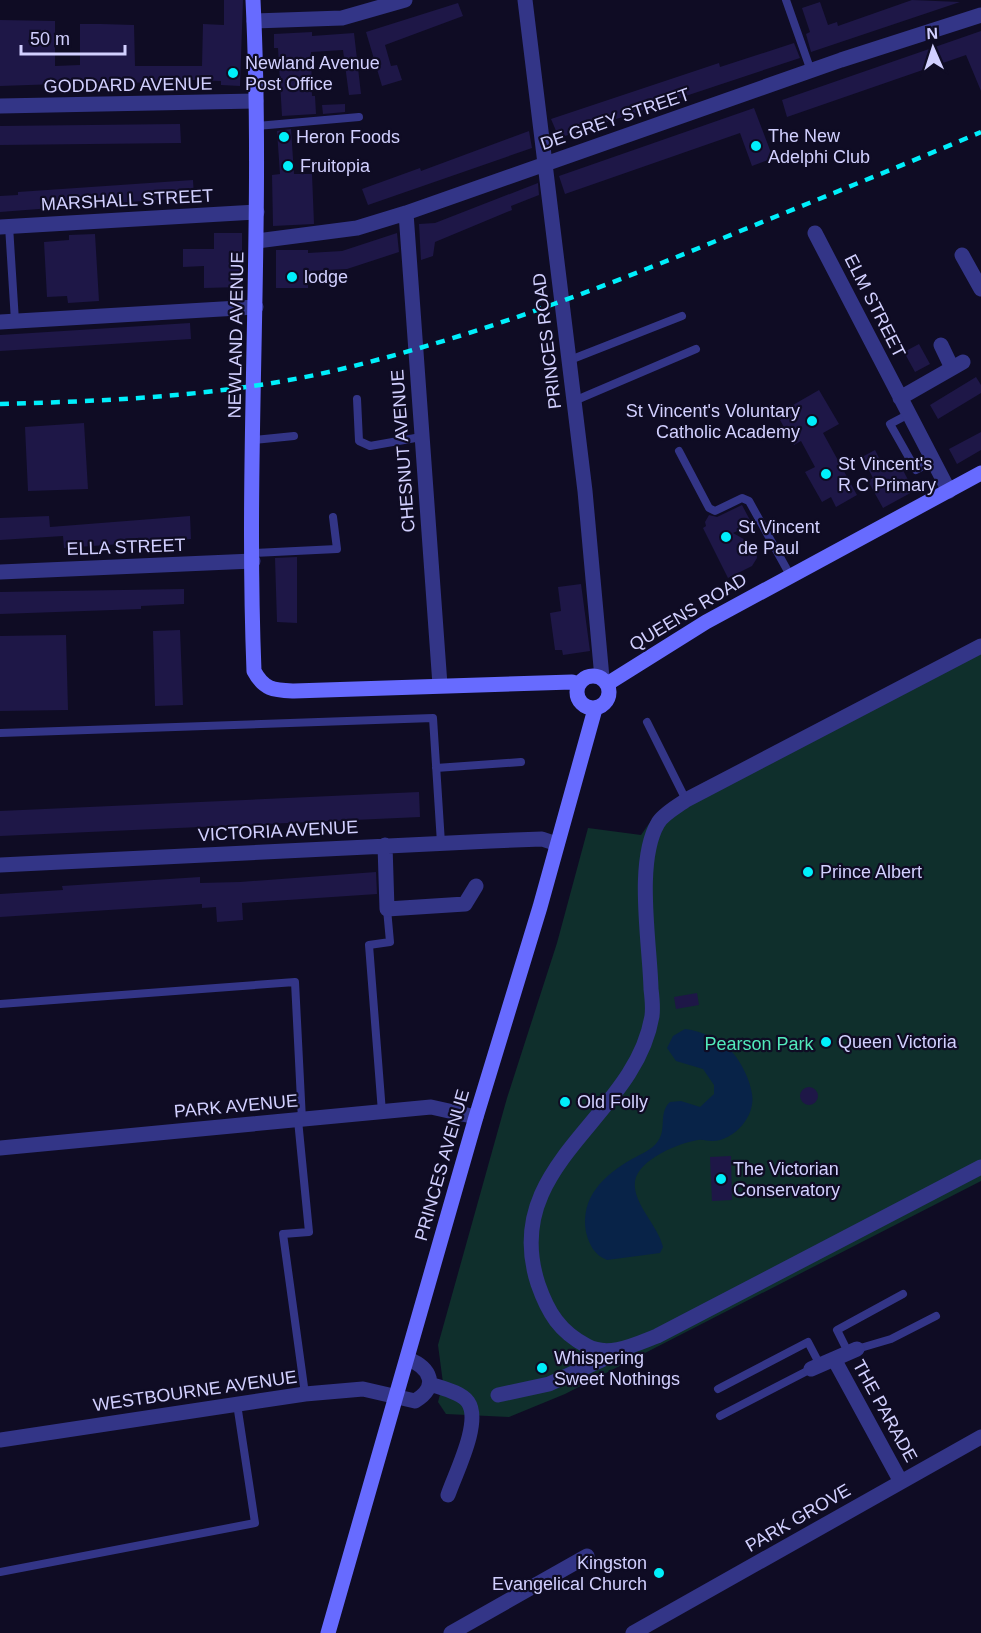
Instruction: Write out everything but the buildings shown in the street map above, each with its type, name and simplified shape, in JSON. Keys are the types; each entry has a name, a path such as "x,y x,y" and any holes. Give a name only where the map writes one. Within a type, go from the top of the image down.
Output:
{"street":[{"name":"NEWLAND AVENUE","path":"253,0 257,212 253,440 254,671 260,682 270,690 440,686"},
{"path":"254,21 342,18 405,0"},
{"name":"PRINCES ROAD","path":"525,0 543,165 570,360 605,681"},
{"name":"DE GREY STREET","path":"257,241 357,228 406,213 811,71 981,15"},
{"name":"GODDARD AVENUE","path":"0,106 256,101"},
{"name":"MARSHALL STREET","path":"4,227 257,212"},
{"name":"CHESNUT AVENUE","path":"406,213 440,686"},
{"name":"ELM STREET","path":"816,232 949,491"},
{"path":"962,255 981,289"},
{"path":"8,321 256,307"},
{"path":"900,398 957,365 941,345"},
{"name":"QUEENS ROAD","path":"605,681 706,622 981,473"},
{"name":"ELLA STREET","path":"0,572 208,563 253,557"},
{"path":"633,1345 606,1352 590,1348 558,1325 542,1296 532,1266 530,1242 533,1219 552,1170 621,1084 638,1056 652,1016 646,860 658,822 686,800 981,646"},
{"path":"590,676 605,681 609,698 604,705 595,709 581,703 577,692 579,684 590,676"},
{"path":"440,686 572,681 579,684"},
{"name":"PRINCES AVENUE","path":"328,1633 595,709"},
{"name":"VICTORIA AVENUE","path":"0,865 542,839 557,844"},
{"path":"385,845 387,909 465,904 476,886"},
{"name":"PARK AVENUE","path":"0,1148 442,1108 476,1117"},
{"path":"498,1395 549,1384 657,1336 981,1167"},
{"path":"408,1359 420,1364 427,1373 430,1384 461,1396 468,1402 473,1423 483,1437"},
{"name":"THE PARADE","path":"834,1359 901,1482"},
{"name":"WESTBOURNE AVENUE","path":"0,1440 305,1394 363,1389 415,1401 426,1394 430,1384"},
{"path":"448,1496 473,1423"},
{"name":"PARK GROVE","path":"633,1633 981,1437"},
{"path":"451,1633 587,1556"}],"lane":[{"path":"786,0 811,71"},
{"path":"256,126 359,117"},
{"path":"4,227 8,321"},
{"path":"570,360 682,316"},
{"path":"574,401 696,349"},
{"path":"357,399 359,441 370,446 422,437"},
{"path":"253,440 294,436"},
{"path":"679,451 709,508 715,511 742,498 749,501 790,576"},
{"path":"253,557 337,549 333,517"},
{"path":"0,734 433,718 441,843"},
{"path":"647,722 686,800"},
{"path":"436,768 521,762"},
{"path":"381,1112 369,945 390,942 387,909"},
{"path":"0,1004 295,982 300,1120 309,1232 283,1234 305,1394"},
{"path":"834,1359 837,1330 903,1294"},
{"path":"720,1416 834,1359 891,1339 936,1316"},
{"path":"718,1389 808,1342 834,1359"},
{"path":"0,1572 255,1523 237,1404"}],"green space":[{"name":"Pearson Park","path":"981,645 981,1181 565,1394 509,1417 446,1414 438,1402 443,1383 438,1345 507,1098 557,943 588,828 641,835 653,818"}],"water":[{"path":"685,1029 711,1037 733,1053 749,1083 752,1094 751,1111 742,1126 728,1137 712,1141 700,1140 671,1148 644,1166 635,1181 637,1198 663,1247 660,1253 607,1260 593,1249 586,1232 587,1208 596,1188 612,1172 656,1144 661,1136 664,1111 670,1102 681,1101 700,1107 714,1094 714,1085 703,1069 676,1061 667,1048 673,1036"}],"railway":[{"path":"0,404 126,399 209,392 292,379 385,358 486,327 586,292 981,132"}],"place":[{"name":"Newland Avenue Post Office","path":"233,73"},
{"name":"Heron Foods","path":"284,137"},
{"name":"The New Adelphi Club","path":"756,146"},
{"name":"Fruitopia","path":"288,166"},
{"name":"lodge","path":"292,277"},
{"name":"St Vincent's Voluntary Catholic Academy","path":"812,421"},
{"name":"St Vincent's R C Primary","path":"826,474"},
{"name":"St Vincent de Paul","path":"726,537"},
{"name":"Prince Albert","path":"808,872"},
{"name":"Queen Victoria","path":"826,1042"},
{"name":"Old Folly","path":"565,1102"},
{"name":"The Victorian Conservatory","path":"721,1179"},
{"name":"Whispering Sweet Nothings","path":"542,1368"},
{"name":"Kingston Evangelical Church","path":"659,1573"}]}
